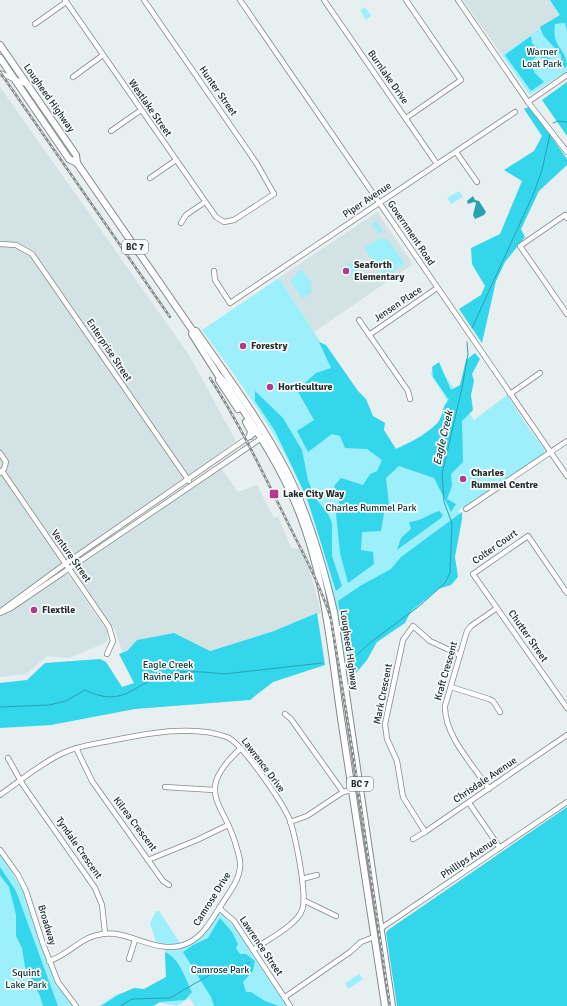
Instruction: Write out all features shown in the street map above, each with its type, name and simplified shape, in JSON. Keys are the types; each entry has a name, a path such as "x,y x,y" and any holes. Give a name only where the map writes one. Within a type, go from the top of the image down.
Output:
{"main road":[{"name":"Lougheed Highway","path":"0,45 76,154 77,163 192,330 192,334 218,375 226,384 257,432 264,436 298,495 312,535 332,603 392,1006"},
{"name":"Lougheed Highway","path":"0,58 69,159 77,163"},
{"name":"Lougheed Highway","path":"192,330 196,331 262,428 264,436 291,495 314,555 327,610 352,790 385,1006"},
{"path":"218,375 218,380 249,428 250,436"}],"street":[{"name":"Hunter Street","path":"144,0 257,164 274,194 234,220 224,222"},
{"name":"Government Road","path":"240,0 567,476"},
{"name":"Burnlake Drive","path":"324,0 437,164"},
{"path":"406,0 461,80 406,118"},
{"path":"458,0 528,102 567,152"},
{"path":"35,24 66,1"},
{"name":"Westlake Street","path":"66,1 204,202 216,217 224,222"},
{"path":"73,77 103,56"},
{"path":"0,73 14,78 28,86"},
{"path":"528,102 567,75"},
{"path":"110,131 141,110"},
{"name":"Piper Avenue","path":"214,271 215,280 230,303 515,112"},
{"path":"456,152 477,182"},
{"path":"150,178 176,160"},
{"path":"181,223 186,215 204,202"},
{"path":"567,218 565,215 520,246 567,314"},
{"name":"Enterprise Street","path":"0,244 16,245 32,254 192,484"},
{"name":"Jensen Place","path":"369,334 437,288"},
{"name":"Jensen Place","path":"359,320 408,392 410,400"},
{"path":"510,394 540,373"},
{"path":"0,612 65,564 262,428"},
{"path":"0,612 11,608 264,436"},
{"path":"466,509 567,441"},
{"name":"Venture Street","path":"0,453 6,462 1,472 109,627 113,641 107,654"},
{"name":"Colter Court","path":"473,574 528,536 567,592"},
{"name":"Chutter Street","path":"473,574 567,708"},
{"name":"Kraft Crescent","path":"489,788 447,725 445,706 467,631 470,626 497,608"},
{"name":"Mark Crescent","path":"425,832 402,797 397,761 387,739 385,724 403,640 413,626 430,641 460,655"},
{"path":"451,687 494,701 500,712"},
{"path":"285,714 291,719 343,792"},
{"name":"Lawrence Drive","path":"0,795 56,756 76,748 156,732 172,731 220,735 231,740 241,748 281,804 290,822 305,901"},
{"name":"Chrisdale Avenue","path":"413,839 469,803 567,735"},
{"name":"Kilrea Crescent","path":"76,748 92,781 148,860 197,840 228,825"},
{"path":"165,787 214,790 223,768 241,748"},
{"name":"Tyndale Crescent","path":"8,758 20,777 20,781 95,888 102,905 105,933"},
{"name":"Camrose Drive","path":"50,961 57,958 86,938 105,933 162,947 186,944 200,935 237,879 240,868 236,844 217,803 214,790"},
{"path":"290,822 307,816 343,792 352,790"},
{"name":"Phillips Avenue","path":"380,929 567,802"},
{"path":"469,803 500,848"},
{"name":"Broadway","path":"0,850 18,875 26,891 58,982 76,1006"},
{"path":"148,860 163,881 169,885"},
{"path":"302,879 317,875"},
{"path":"253,950 294,921 302,912 305,901 336,916"},
{"name":"Lawrence Street","path":"219,908 234,921 285,997"},
{"path":"290,1006 285,997 350,952 361,942 374,937"},
{"path":"129,959 135,940"}],"shaded area":[{"path":"463,0 549,0 559,15 502,55"},
{"path":"0,87 189,355 236,441 59,566 72,580 107,631 107,642 69,658 47,656 26,674 0,677"},
{"path":"473,196 475,200 479,201 486,212 484,215 475,219 473,215 476,203 474,202 468,204 467,201"},
{"name":"Seaforth Elementary","path":"377,212 413,264 314,332 279,278"},
{"path":"221,468 238,492 257,485 274,518 278,516 291,548 304,549 321,613 274,631 210,651 174,633 137,640 123,654 115,630 78,577 78,567"}],"green space":[{"name":"Warner Loat Park","path":"549,0 567,0 567,71 530,95 502,55 559,15"},
{"path":"550,0 567,0 567,31 565,23 555,24 554,32 557,43 565,55 567,66 562,69 561,55 543,35 540,27 560,15"},
{"path":"365,7 371,16 366,20 360,10"},
{"path":"531,36 532,43 550,59 548,60 537,56 531,61 534,72 544,82 531,91 505,55"},
{"path":"567,82 567,136 542,100"},
{"path":"530,106 567,159 567,165 539,191 521,229 525,237 505,262 496,281 482,343 459,309 481,295 485,286 472,264 471,248 500,234 522,181 504,170 534,151 542,136 524,109"},
{"path":"459,191 463,197 451,204 447,198"},
{"path":"376,221 383,231 379,234 371,224"},
{"path":"382,238 388,240 404,262 404,264 386,278 365,250 365,247"},
{"path":"350,262 357,271 352,275 345,266"},
{"path":"301,269 312,284 310,288 313,291 303,299 290,281"},
{"name":"Charles Rummel Park","path":"279,278 394,455 441,421 447,400 430,373 439,367 474,420 507,395 545,450 544,454 459,510 460,517 449,574 437,591 347,668 330,578 318,535 303,492 270,428 244,388 202,330"},
{"path":"319,342 326,345 358,391 366,399 373,416 385,423 384,430 396,449 420,437 437,424 444,407 449,400 433,377 432,367 439,362 451,390 460,385 466,360 475,353 480,359 472,374 474,381 471,395 473,410 462,421 463,462 451,474 452,486 447,499 456,504 451,512 434,478 399,466 386,478 389,505 385,508 381,531 362,532 361,550 373,552 374,564 348,583 340,553 336,514 340,505 334,486 341,478 363,485 370,474 377,471 382,460 367,449 345,448 340,436 332,434 308,452 297,431 314,420 297,390 316,373 331,368"},
{"path":"255,391 283,418 302,450 308,480 314,496 328,514 332,523 332,556 342,586 336,591 307,498 275,431 255,401"},
{"path":"439,511 443,515 441,518 397,550 401,538 411,529 409,522 421,519"},
{"path":"462,512 455,557 458,577 451,585 438,589 411,611 405,623 377,642 367,660 351,679 338,601 360,586 391,569 401,557"},
{"name":"Eagle Creek Ravine Park","path":"317,613 325,665 273,682 250,700 135,709 51,725 0,728 0,683 27,680 45,663 100,659 106,662 122,687 134,683 119,654 127,651 137,640 174,633 210,651 274,631"},
{"path":"567,807 567,1006 397,1006 386,933 388,930"},
{"name":"Squint Lake Park","path":"0,854 24,892 53,977 73,1006 0,1006"},
{"path":"0,867 16,891 58,1006 43,1006 40,996 25,967 22,948 16,936 16,915 9,887 0,875"},
{"path":"156,911 159,911 180,943 168,945 156,942 150,923"},
{"name":"Camrose Park","path":"219,914 223,914 237,930 287,1006 195,1006 189,998 177,1006 157,1002 150,1006 99,1006 117,994 144,990 166,977 165,950 183,947 197,940 203,935"},
{"path":"220,918 232,932 238,944 236,948 240,954 246,954 255,961 253,971 243,982 246,992 251,992 265,1001 279,1006 214,1006 211,997 183,952 193,945 208,938"},
{"path":"165,952 175,959 192,992 185,1000 160,1002 153,1006 101,1006 118,995 134,988 144,989 166,977"},
{"path":"359,974 363,979 348,989 345,983"}],"waterway":[{"name":"Eagle Creek","path":"553,123 558,121 567,122"},
{"name":"Eagle Creek","path":"472,328 533,195 542,170 550,134"},
{"name":"Eagle Creek","path":"351,660 371,642 418,607 445,583 450,573 452,523 444,502 442,474 462,388 468,354 467,342"},
{"name":"Eagle Creek","path":"0,707 49,705 66,701 85,690 110,697 120,696 157,678 168,674 182,672 224,674 322,663"},
{"path":"120,1006 132,999 170,998 218,970 236,969 250,962"}],"railway":[{"path":"0,72 170,317"},
{"path":"210,378 239,427 266,479 315,578 331,619 353,753 390,1006"}],"place":[{"name":"Seaforth Elementary","path":"346,271"},
{"name":"Forestry","path":"243,346"},
{"name":"Horticulture","path":"270,387"},
{"name":"Charles Rummel Centre","path":"463,479"},
{"name":"Lake City Way","path":"274,494"},
{"name":"Flextile","path":"34,610"}]}
